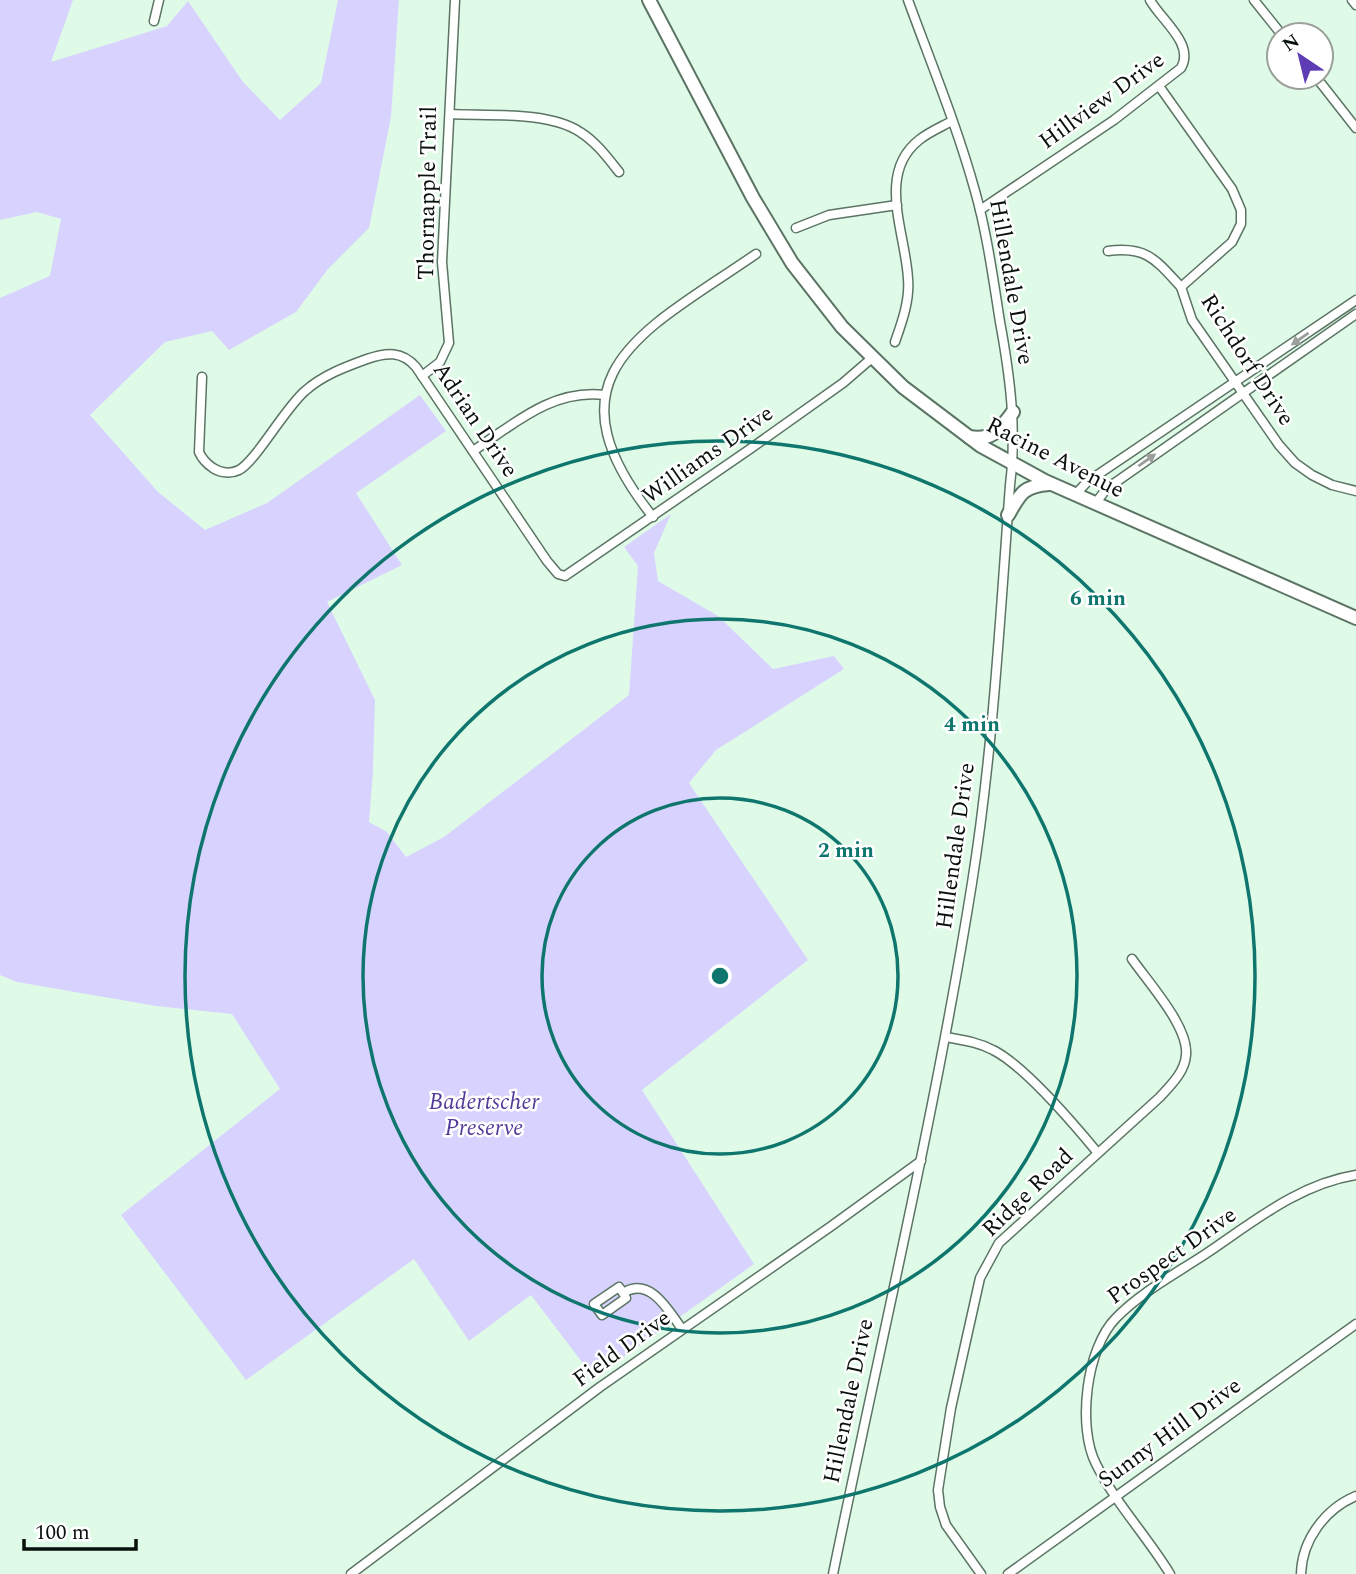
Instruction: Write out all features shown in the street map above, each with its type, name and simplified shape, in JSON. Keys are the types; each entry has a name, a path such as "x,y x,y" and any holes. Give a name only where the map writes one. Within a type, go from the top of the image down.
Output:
{"main road":[{"name":"Racine Avenue","path":"649,0 778,241 817,297 903,387 968,437 1014,466 1356,618"},
{"path":"968,437 990,437 1013,412"},
{"path":"1008,515 1026,489 1032,485 1051,484"}],"street":[{"path":"154,21 159,0"},
{"name":"Thornapple Trail","path":"422,376 440,362 449,343 442,262 455,0"},
{"name":"Hillendale Drive","path":"833,1574 946,1037 991,733 1014,466 1013,412 1005,350 980,210 953,121 908,0"},
{"name":"Hillview Drive","path":"980,210 1114,120 1181,68 1186,55 1180,41 1150,0"},
{"path":"1254,0 1271,21"},
{"path":"1352,0 1356,5"},
{"name":"Richdorf Drive","path":"1159,86 1232,189 1241,210 1241,224 1233,242 1181,287 1192,320 1242,394 1295,463 1322,481 1356,491"},
{"path":"1327,91 1356,128"},
{"path":"450,114 535,118 564,124 588,137 619,172"},
{"path":"895,342 907,302 908,279 897,205 898,169 909,150 922,138 953,121"},
{"path":"796,228 829,215 897,205"},
{"path":"1108,251 1126,249 1145,253 1158,262 1181,287"},
{"path":"653,517 627,481 615,458 605,423 604,395 620,359 636,340 657,322 756,254"},
{"path":"1075,495 1087,482 1356,300"},
{"path":"1095,504 1113,484 1356,314"},
{"name":"Adrian Drive","path":"202,377 199,452 211,466 226,473 243,467 295,401 310,386 328,374 387,353 404,356 422,376 547,561 562,576"},
{"name":"Williams Drive","path":"562,576 576,570 653,517 843,383 873,358"},
{"path":"473,451 552,401 582,394 604,395"},
{"name":"Ridge Road","path":"981,1574 946,1525 937,1490 951,1408 980,1278 999,1243 1167,1089 1180,1073 1186,1056 1177,1023 1132,959"},
{"path":"946,1037 982,1045 1003,1056 1035,1084 1097,1152"},
{"name":"Field Drive","path":"351,1574 600,1387 921,1161"},
{"name":"Prospect Drive","path":"1170,1574 1116,1496 1090,1451 1086,1401 1091,1370 1101,1339 1110,1325 1140,1298 1280,1205 1328,1181 1356,1175"},
{"path":"623,1293 642,1287 654,1294 682,1329"},
{"name":"Sunny Hill Drive","path":"1007,1574 1356,1324"},
{"path":"1301,1574 1307,1546 1314,1531 1333,1510 1356,1496"}],"green space":[{"name":"Badertscher Preserve","path":"0,0 73,0 51,62 167,26 188,1 243,82 280,120 321,83 338,0 399,0 391,117 369,228 328,269 296,312 229,350 212,331 165,342 90,415 158,492 205,530 267,503 420,395 446,431 356,493 402,565 327,602 375,700 369,822 387,832 406,857 444,837 629,695 638,566 624,547 671,514 654,553 658,581 718,616 773,669 834,656 844,669 716,750 689,783 808,960 642,1090 754,1264 594,1378 531,1295 469,1341 414,1259 246,1380 121,1215 280,1089 232,1014 156,1006 17,982 0,975 0,298 50,276 61,219 37,212 0,220"}]}
